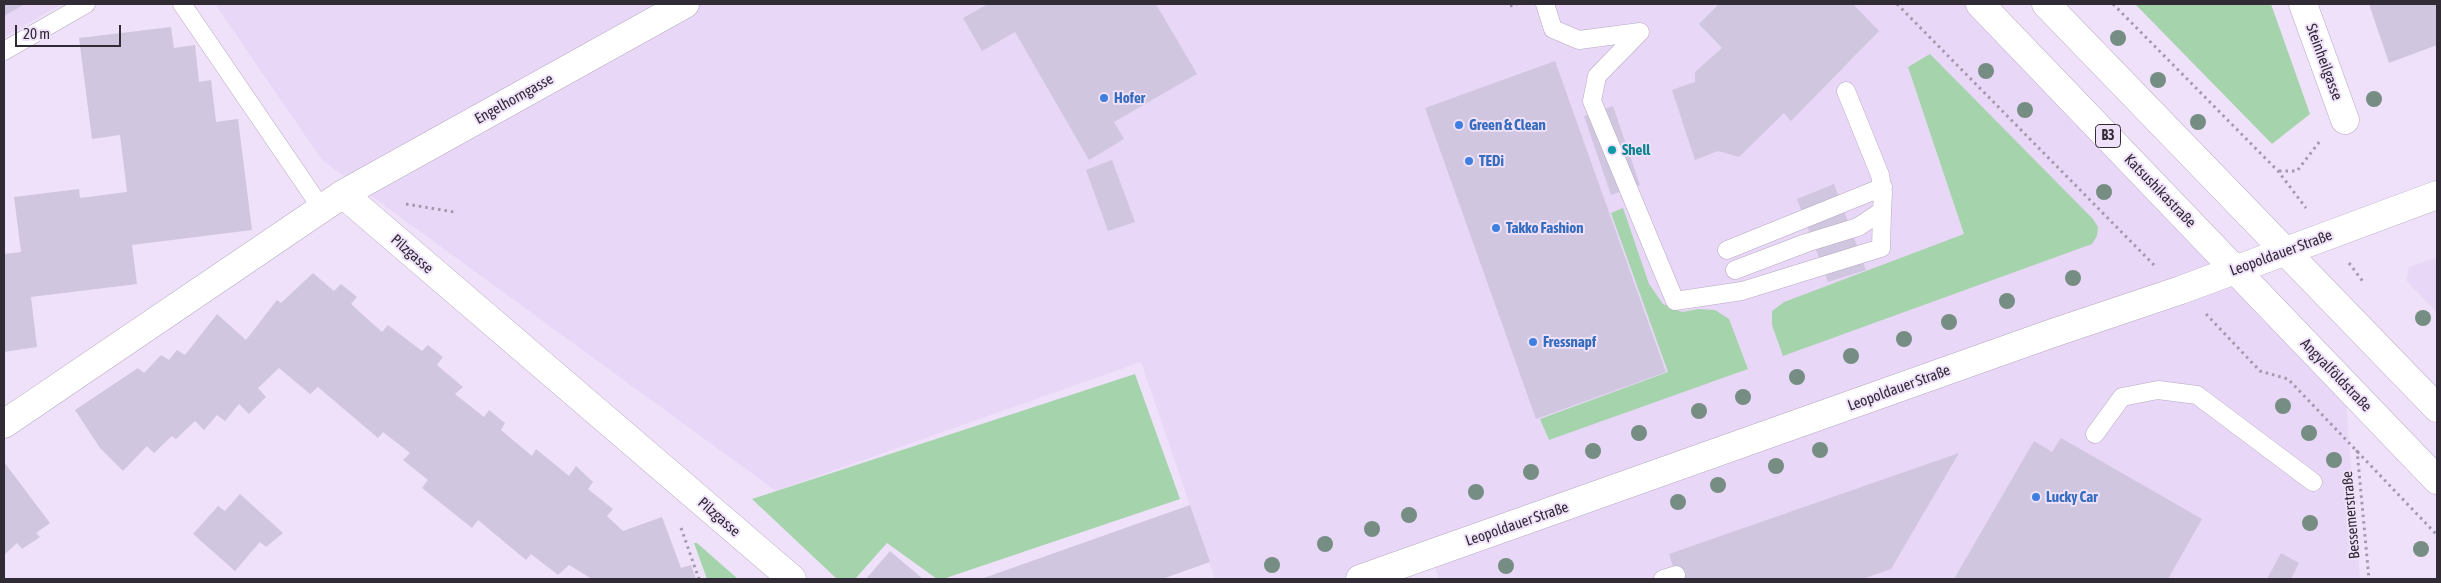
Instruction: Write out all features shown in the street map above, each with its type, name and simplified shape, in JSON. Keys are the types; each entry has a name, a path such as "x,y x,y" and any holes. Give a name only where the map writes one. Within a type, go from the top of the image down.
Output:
{"main road":[{"name":"Engelhorngasse","path":"332,202 685,4"},
{"name":"Katsushikastraße","path":"1980,4 2235,270"},
{"path":"2046,4 2437,408"},
{"name":"Steinheilgasse","path":"2303,4 2344,120"},
{"name":"Leopoldauer Straße","path":"1360,579 2050,334 2182,290 2437,194"},
{"path":"4,424 332,202"},
{"name":"Pilzgasse","path":"332,202 792,579"},
{"name":"Angyalföldstraße","path":"2235,270 2437,480"}],"lane":[{"path":"4,50 86,4"},
{"path":"182,4 332,202"},
{"path":"1545,4 1553,29 1580,40 1640,32 1597,76 1592,101 1675,301 1742,291 1882,248 1883,187 1880,175 1846,91"},
{"path":"1728,250 1883,187"},
{"path":"1735,270 1806,243 1858,227 1882,211"},
{"path":"2095,434 2122,397 2158,390 2197,396 2312,482"}],"path":[{"path":"1510,6 1518,4"},
{"path":"1897,4 2159,270 2182,290"},
{"path":"2113,4 2278,171 2309,212"},
{"path":"2278,171 2297,171 2319,142 2344,120"},
{"path":"2204,312 2260,371 2288,380 2357,449 2437,535"},
{"name":"Bessemerstraße","path":"2357,449 2369,579"},
{"path":"681,528 699,579"}],"shaded area":[{"path":"4,4 62,4 4,37"},
{"path":"215,4 1998,4 2217,230 2343,365 2360,579 1439,579 1433,562 1410,556 1341,579 1215,579 1141,362 776,491 322,160"},
{"path":"2437,257 2437,313 2406,280 2409,267"}],"green space":[{"path":"2135,4 2271,4 2310,114 2272,144"},
{"path":"1930,54 2093,219 2098,227 2097,236 2092,244 1783,356 1772,325 1772,311 1784,302 1964,234 1908,67"},
{"path":"1623,208 1649,284 1663,304 1682,312 1698,309 1715,310 1729,319 1748,369 1549,440 1540,419 1668,372 1611,213"},
{"path":"1135,374 1180,499 943,579 937,579 887,543 855,579 837,579 752,499"},
{"path":"694,543 697,543 738,579 707,579"}],"building":[{"path":"4,4 25,4 4,16"},
{"name":"Hofer","path":"988,4 1156,4 1197,74 1114,122 1124,139 1089,160 1015,32 982,51 963,18"},
{"path":"1719,4 1853,4 1879,31 1791,121 1784,113 1739,157 1718,151 1695,160 1672,90 1695,82 1695,72 1722,48 1699,24"},
{"path":"2369,4 2437,4 2437,45 2389,63"},
{"path":"171,27 174,48 195,45 199,82 211,80 216,122 238,119 252,230 132,245 137,284 31,297 37,347 4,352 4,254 21,252 14,197 79,189 80,198 127,192 120,135 92,139 79,38"},
{"path":"1555,61 1666,372 1536,419 1425,108"},
{"name":"Shell","path":"1613,106 1640,185 1611,195 1584,116"},
{"path":"1112,160 1135,222 1108,231 1086,170"},
{"path":"1834,184 1866,270 1828,282 1797,199"},
{"path":"313,273 334,291 341,284 357,297 351,304 382,332 388,325 422,351 428,345 443,357 437,365 463,387 455,394 484,417 489,410 505,423 501,430 532,456 536,449 569,476 576,466 593,482 588,489 613,509 607,516 623,531 662,517 681,568 691,565 696,579 592,579 569,565 558,575 531,554 526,560 478,520 472,528 422,488 428,480 403,460 410,453 383,432 378,438 318,387 310,394 279,368 258,388 266,397 249,414 239,404 225,421 217,415 204,430 195,421 176,439 172,436 154,453 147,446 123,471 100,448 75,410 138,368 144,373 161,355 169,360 177,350 185,355 217,314 246,340 277,300 281,303"},
{"path":"2061,438 2202,519 2168,579 1954,579 2034,441 2052,452"},
{"path":"1959,453 1891,569 1862,579 1677,579 1669,554"},
{"path":"4,462 50,523 36,533 40,537 22,549 17,543 4,555"},
{"path":"240,494 283,533 266,547 260,542 235,571 193,534 218,506 225,511"},
{"path":"1190,505 1210,562 1162,579 981,579"},
{"path":"890,551 923,579 866,579"},
{"path":"2281,553 2299,563 2291,579 2267,579"}],"place":[{"name":"Hofer","path":"1104,98"},
{"name":"Green & Clean","path":"1459,125"},
{"name":"Shell","path":"1612,150"},
{"name":"TEDi","path":"1469,161"},
{"name":"Takko Fashion","path":"1496,228"},
{"name":"Fressnapf","path":"1533,342"},
{"name":"Lucky Car","path":"2036,497"}]}
